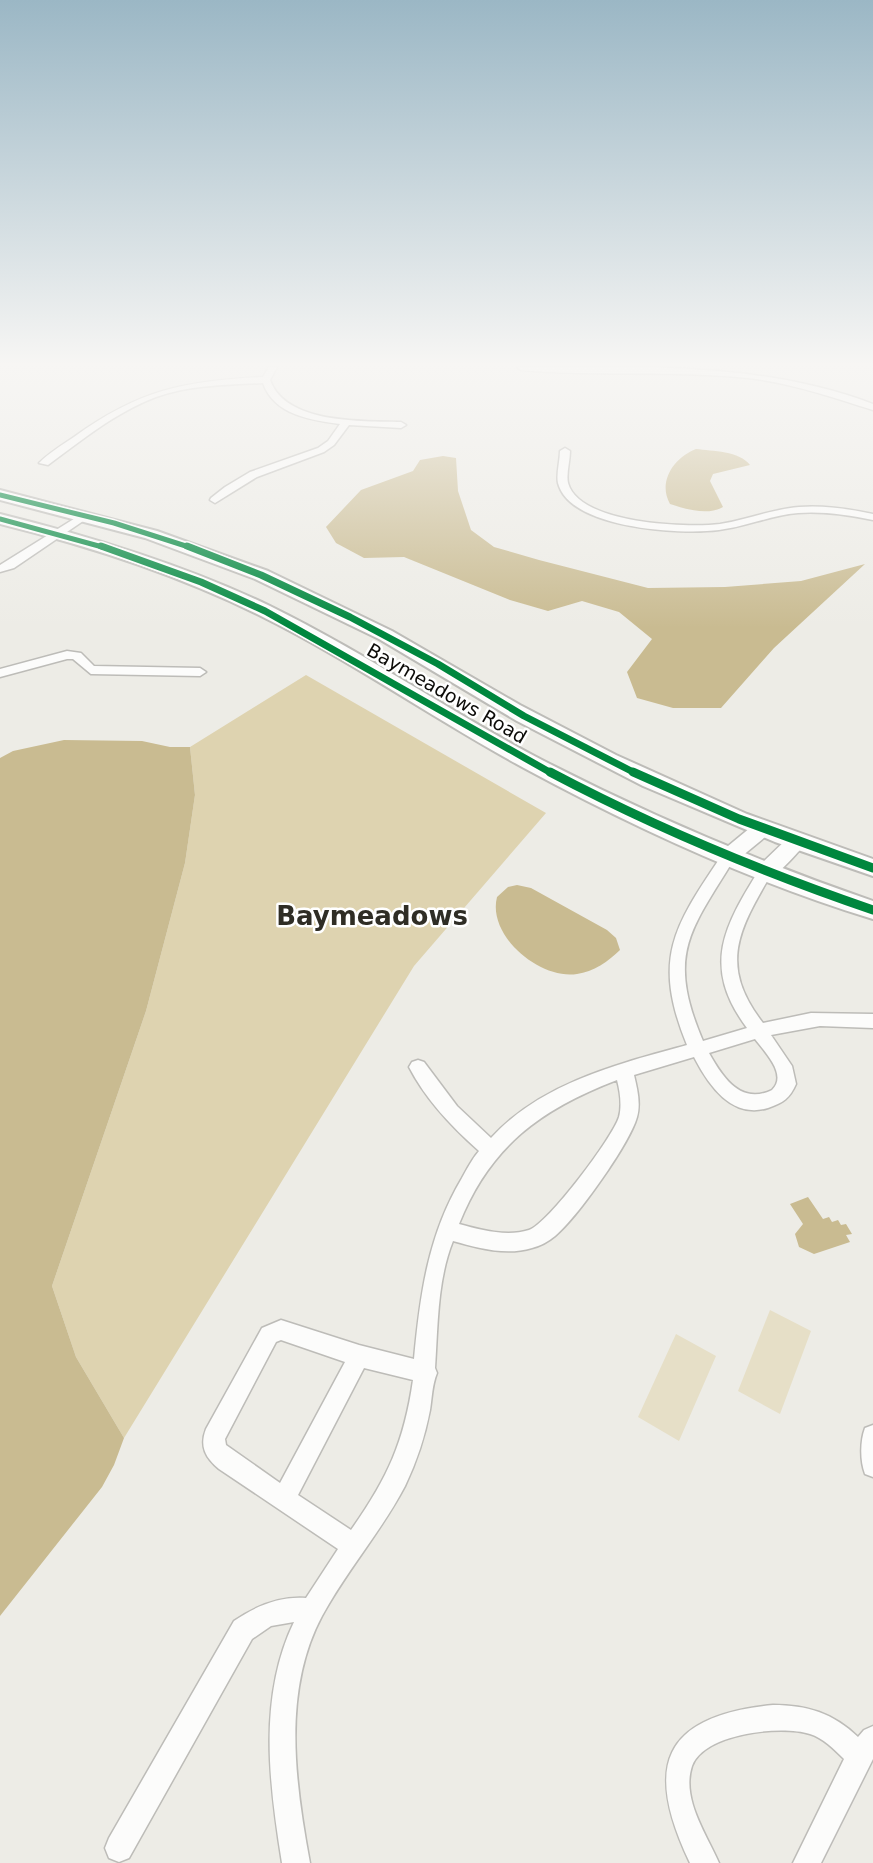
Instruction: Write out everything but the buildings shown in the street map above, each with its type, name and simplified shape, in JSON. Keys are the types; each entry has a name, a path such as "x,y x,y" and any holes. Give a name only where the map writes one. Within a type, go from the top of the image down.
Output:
{"main road":[{"name":"Baymeadows Road","path":"0,495 85,515 164,538 296,590 437,663 523,716 639,774 763,828 873,868"},
{"name":"Baymeadows Road","path":"0,519 135,557 264,610 336,648 508,750 600,799 729,856 873,910"},
{"path":"729,856 763,828"},
{"path":"766,871 797,841"}],"street":[{"path":"44,463 57,454"},
{"path":"215,500 248,474 309,454"},
{"path":"565,454 563,484 572,498 596,512 634,523 705,528 772,513 811,509 873,517"},
{"path":"0,569 10,566 85,515"},
{"path":"0,673 67,655 76,656 91,670 101,672 200,672"},
{"path":"729,856 687,923 680,943 678,988 684,1016 697,1049 731,1096 751,1103 768,1102 783,1093 788,1078 782,1063 736,998 729,979 727,961 735,926 766,871"},
{"path":"296,1863 284,1774 286,1688 297,1644 312,1609 389,1493 407,1457 426,1373 434,1275 462,1191 490,1149 518,1122 554,1097 624,1070 801,1021 836,1018 873,1021"},
{"path":"418,1067 443,1104 490,1149"},
{"path":"447,1230 484,1240 509,1243 534,1238 551,1227 615,1142 627,1121 629,1105 624,1070"},
{"path":"355,1547 215,1451 214,1437 269,1335 281,1331 359,1356 426,1373"},
{"path":"283,1500 359,1356"},
{"path":"873,1436 873,1466"},
{"path":"119,1848 243,1630 258,1618 274,1612 292,1608 312,1609"},
{"path":"705,1863 688,1826 680,1789 678,1768 684,1754 694,1741 723,1727 785,1718 807,1720 866,1747 807,1863"}],"shaded area":[{"path":"687,454 733,454 750,465 713,474 710,481 723,507 696,511 670,504 667,495 670,471"},
{"path":"443,456 456,458 458,491 471,530 494,547 648,588 725,587 801,581 865,564 774,648 721,708 673,708 637,698 627,672 652,639 619,612 582,601 548,611 510,600 404,557 364,558 336,543 326,527 361,490 413,471 420,460"},
{"path":"306,675 546,813 414,966 124,1438 76,1357 52,1286 146,1011 185,863 195,795 190,747"},
{"path":"64,740 142,741 170,747 190,747 195,795 185,863 146,1011 52,1286 76,1357 124,1438 102,1487 0,1616 0,758 13,751"},
{"path":"517,885 531,888 607,930 616,938 620,950 600,965 577,974 547,970 533,963 508,940 496,912 497,897 508,887"},
{"path":"808,1197 823,1219 829,1217 832,1222 838,1220 841,1225 846,1224 852,1234 846,1235 850,1242 814,1254 799,1247 795,1234 803,1224 790,1204"},
{"path":"770,1310 811,1331 780,1414 738,1391"},
{"path":"676,1334 716,1356 679,1441 638,1417"}],"cycle path":[{"path":"0,495 151,534 261,575 386,635 502,704 651,781 783,837 873,868"},
{"path":"0,519 68,536 136,558 234,596 321,641 458,722 580,788 724,854 873,910"}],"district":[{"name":"Baymeadows","path":"372,916"}]}
